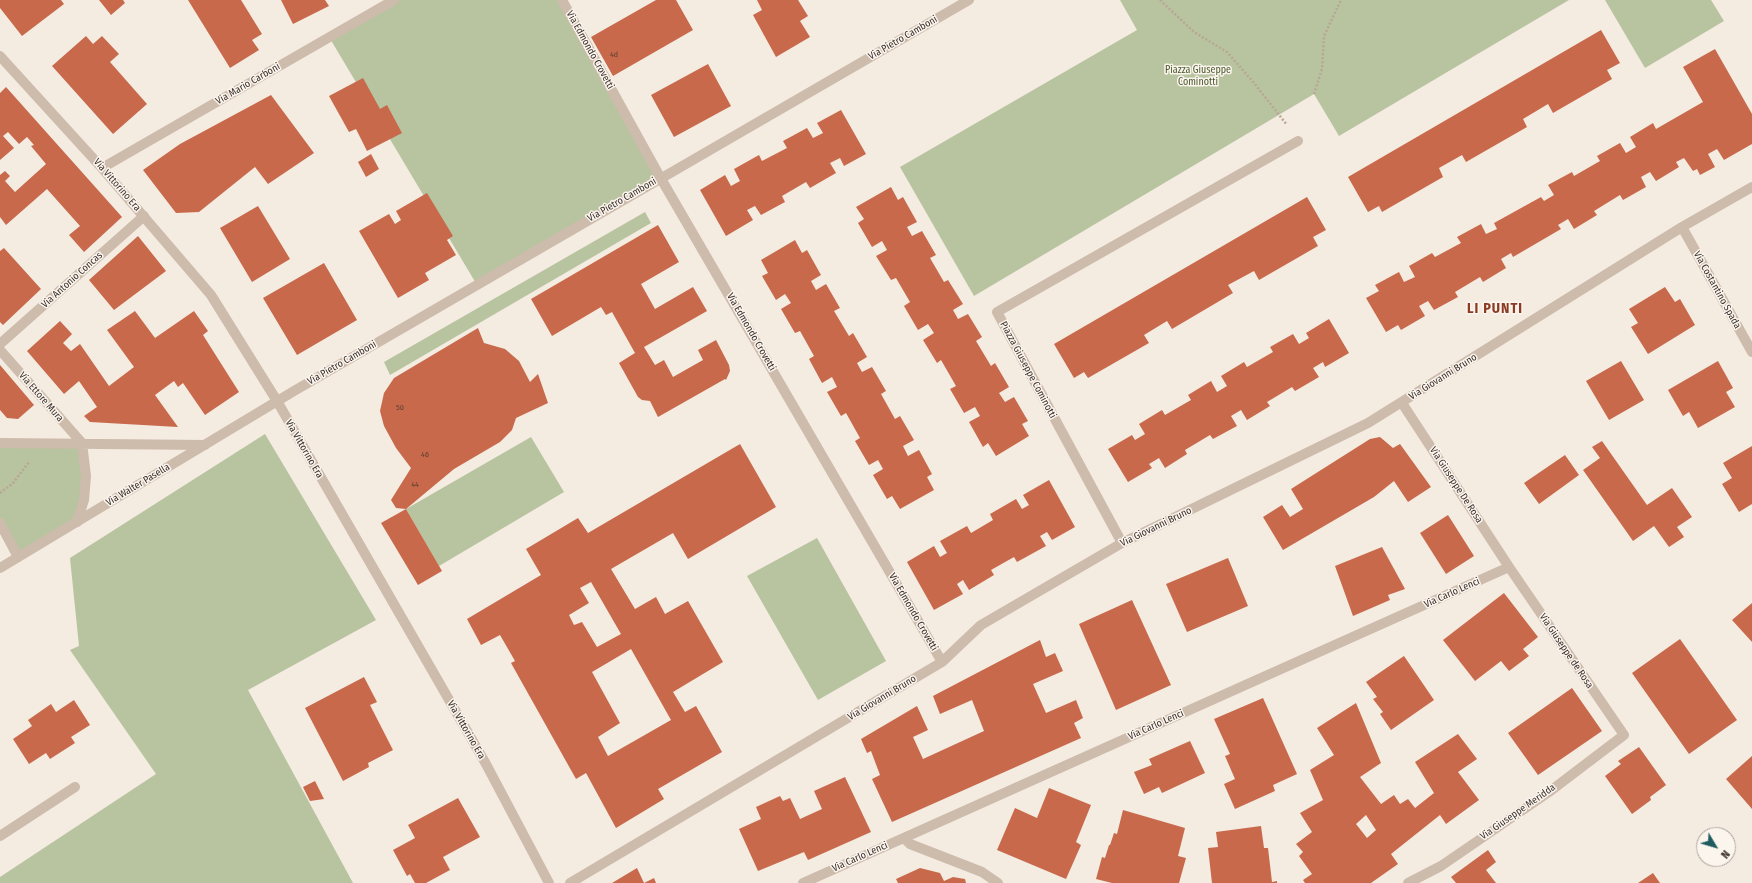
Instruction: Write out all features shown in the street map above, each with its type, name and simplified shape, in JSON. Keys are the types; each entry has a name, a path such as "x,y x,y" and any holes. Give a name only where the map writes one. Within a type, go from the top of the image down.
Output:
{"street":[{"name":"Via Mario Carboni","path":"102,168 394,0"},
{"name":"Via Edmondo Crovetti","path":"562,0 660,178 942,662"},
{"name":"Via Pietro Camboni","path":"277,402 660,178 969,0"},
{"name":"Via Vittorino Era","path":"0,56 102,168 211,294 277,402 486,764 549,883"},
{"name":"Piazza Giuseppe Cominotti","path":"1122,543 996,312 1298,141"},
{"name":"Via Giovanni Bruno","path":"570,883 942,662 981,625 1122,543 1368,422 1402,403 1682,227 1752,187"},
{"name":"Via Antonio Concas","path":"0,344 144,216"},
{"name":"Via Costantino Spada","path":"1682,227 1752,352"},
{"name":"Via Ettore Mura","path":"0,350 82,444"},
{"name":"Via Walter Pasella","path":"0,568 277,402"},
{"name":"Via Giuseppe De Rosa","path":"1402,403 1509,567"},
{"path":"0,443 206,444"},
{"path":"77,522 84,500 86,476 82,444"},
{"path":"0,523 18,557"},
{"name":"Via Giuseppe de Rosa","path":"1509,567 1624,735"},
{"name":"Via Carlo Lenci","path":"803,883 1509,567"},
{"name":"Via Giuseppe Meridda","path":"1408,883 1441,866 1549,792 1624,735"},
{"path":"0,836 75,787"},
{"path":"904,838 910,844 982,872 998,883"},
{"path":"982,872 986,883"}],"path":[{"path":"1160,0 1194,32 1227,52 1254,83 1298,141"},
{"path":"1314,94 1322,69 1324,36 1341,0"},
{"path":"0,493 12,483 41,443"}],"green space":[{"path":"394,0 562,0 660,177 477,285 329,37"},
{"name":"Piazza Giuseppe Cominotti","path":"1120,0 1569,0 1339,136 1314,94 974,296 900,167 1137,30"},
{"path":"1605,0 1711,0 1724,21 1645,68"},
{"path":"645,212 651,223 390,375 384,362"},
{"path":"265,434 376,620 248,690 353,883 0,883 0,877 156,774 70,650 79,646 70,558"},
{"path":"531,437 564,492 439,566 406,509"},
{"path":"0,443 82,443 85,463 77,522 18,557 0,523"},
{"path":"817,538 886,661 818,700 747,576"}],"building":[{"path":"0,0 61,0 64,4 22,36 0,8"},
{"path":"99,0 123,0 125,3 111,15"},
{"path":"188,0 241,0 262,34 252,40 259,50 230,68"},
{"path":"281,0 325,0 329,6 293,24"},
{"path":"656,0 676,0 693,30 613,76 591,37"},
{"path":"757,0 798,0 808,16 800,21 810,37 776,57 753,15 762,10"},
{"path":"1601,30 1620,63 1607,70 1612,79 1553,113 1548,104 1523,119 1527,127 1466,162 1462,155 1439,168 1443,177 1382,212 1379,206 1368,212 1348,177"},
{"path":"86,36 93,44 102,36 119,54 110,62 147,104 113,134 52,66"},
{"path":"1715,49 1752,114 1752,144 1724,160 1717,149 1708,154 1715,167 1700,175 1697,169 1693,171 1684,158 1676,162 1679,167 1656,181 1650,172 1641,177 1646,187 1623,200 1620,195 1594,211 1597,215 1574,229 1568,219 1558,225 1561,229 1513,257 1511,253 1501,259 1506,268 1483,282 1480,277 1455,292 1458,297 1434,310 1428,301 1419,306 1425,316 1401,330 1398,325 1386,332 1366,298 1379,291 1375,285 1399,272 1404,282 1415,277 1409,266 1432,253 1435,257 1461,243 1457,237 1481,224 1486,234 1497,229 1494,223 1541,197 1544,201 1554,195 1548,185 1572,172 1574,176 1600,161 1597,156 1620,143 1626,153 1636,147 1630,137 1653,123 1656,129 1703,102 1683,67"},
{"path":"708,64 731,106 674,137 651,95"},
{"path":"363,78 380,109 387,105 402,133 367,151 356,129 349,132 329,96"},
{"path":"6,87 122,217 84,252 69,235 80,226 47,189 6,225 0,217 0,175 5,171 10,176 5,181 15,192 46,164 31,146 34,145 27,137 19,144 8,132 3,136 14,148 0,160 0,93"},
{"path":"271,95 314,153 268,184 255,167 199,212 176,213 143,170 180,144"},
{"path":"841,110 866,154 844,166 840,158 830,163 836,173 810,188 806,182 782,196 785,202 761,215 755,206 747,210 753,220 726,236 700,190 725,175 731,186 740,181 734,169 759,155 762,161 787,148 783,141 807,128 813,138 823,133 817,123"},
{"path":"371,154 379,169 366,177 358,162"},
{"path":"891,187 898,200 903,197 917,222 907,227 912,236 922,231 936,255 930,258 944,282 948,280 963,304 953,310 958,319 968,314 982,337 976,341 991,366 995,363 1009,387 999,393 1005,402 1014,397 1028,421 1022,424 1029,436 996,456 988,443 983,447 969,422 980,416 975,407 964,413 950,389 956,386 941,360 937,363 923,340 934,333 928,324 918,330 904,306 910,302 896,278 891,280 876,256 887,250 882,241 872,247 858,223 864,219 856,207"},
{"path":"427,193 453,236 447,240 456,255 425,273 429,280 398,298 359,231 389,214 395,224 401,220 396,211"},
{"path":"1307,197 1326,230 1313,237 1318,246 1259,280 1254,271 1228,285 1233,293 1172,329 1167,321 1144,335 1149,343 1088,378 1084,372 1074,378 1054,344"},
{"path":"258,206 290,259 252,282 220,228"},
{"path":"658,225 679,262 641,284 655,309 693,287 707,311 644,347 655,365 664,360 673,377 703,360 698,350 716,340 729,365 730,371 726,380 725,379 658,417 650,401 642,400 638,397 619,363 635,353 612,312 606,315 601,307 552,336 531,299"},
{"path":"138,236 166,271 114,310 89,280"},
{"path":"795,240 802,253 807,250 821,275 811,281 816,290 826,284 840,308 834,311 849,336 853,333 867,357 857,363 862,372 872,367 886,391 881,394 895,419 900,416 914,440 903,446 908,456 919,450 932,474 927,477 934,490 900,509 892,496 887,499 873,475 883,469 878,460 869,465 855,441 860,438 846,413 841,416 827,392 837,387 832,377 822,383 809,359 814,356 800,331 795,333 781,309 791,303 785,294 776,300 762,276 768,273 761,260"},
{"path":"4,248 41,289 3,325 0,322 0,251"},
{"path":"324,263 357,320 297,355 263,298"},
{"path":"1665,287 1675,302 1680,299 1695,325 1648,354 1631,327 1638,323 1629,309"},
{"path":"135,311 155,338 194,311 208,331 203,335 239,392 205,415 183,383 178,387 174,381 155,395 178,427 90,422 84,416 97,407 79,381 64,394 27,351 60,321 72,334 63,343 71,351 80,344 109,386 134,367 107,330"},
{"path":"1329,319 1349,353 1325,367 1323,362 1313,368 1319,377 1295,391 1292,387 1267,402 1270,406 1247,420 1241,410 1231,416 1237,426 1213,439 1210,435 1185,450 1187,454 1165,468 1159,458 1149,464 1152,468 1128,482 1108,449 1132,435 1135,440 1145,434 1139,424 1162,410 1165,415 1191,400 1188,395 1211,381 1217,392 1227,386 1221,376 1244,362 1247,367 1273,352 1270,347 1293,334 1299,344 1309,338 1306,333"},
{"path":"478,328 484,343 505,349 519,361 530,382 538,374 548,403 516,418 512,430 500,442 454,469 406,509 396,508 391,500 411,468 396,448 384,426 380,411 384,393 394,378"},
{"path":"1621,361 1644,400 1609,420 1586,381"},
{"path":"1718,361 1733,388 1726,392 1735,407 1698,428 1689,412 1683,416 1668,390"},
{"path":"0,365 34,405 18,419 7,418 0,410"},
{"path":"1380,437 1393,448 1400,444 1431,487 1408,502 1394,481 1374,497 1283,550 1263,517 1282,505 1290,517 1303,509 1291,489 1370,439"},
{"path":"1602,441 1647,505 1672,488 1692,517 1677,527 1684,537 1669,547 1654,526 1633,541 1583,470 1600,458 1592,447"},
{"path":"740,444 776,507 688,559 673,533 611,569 635,609 656,597 665,614 688,601 723,662 673,692 685,712 696,706 722,752 658,789 664,799 616,828 586,773 576,779 511,663 515,661 500,635 481,645 467,619 541,575 526,549 578,518 588,533","holes":["591,582 621,634 597,647 582,622 574,625 569,615 589,603 580,588","631,649 671,720 608,756 598,737 620,723 592,672"]},
{"path":"1752,446 1752,504 1739,512 1722,484 1732,478 1723,463"},
{"path":"1565,455 1579,475 1539,504 1524,483"},
{"path":"1049,480 1075,527 1052,540 1047,532 1040,536 1046,546 1017,562 1014,557 991,570 994,575 969,590 963,580 957,584 963,594 934,610 907,562 934,546 940,557 947,553 940,541 967,526 971,533 993,520 990,514 1016,499 1022,509 1029,505 1023,495"},
{"path":"406,509 442,571 418,585 381,523"},
{"path":"1448,515 1474,556 1446,574 1420,533"},
{"path":"1382,547 1405,589 1388,595 1390,600 1353,616 1335,566"},
{"path":"1228,558 1248,606 1187,632 1166,584"},
{"path":"1504,593 1538,637 1523,649 1529,656 1509,671 1501,661 1475,681 1443,640"},
{"path":"1132,600 1171,685 1116,710 1079,624"},
{"path":"1752,603 1752,642 1732,620"},
{"path":"1680,639 1737,720 1689,754 1632,673"},
{"path":"1040,640 1046,657 1055,653 1063,671 1033,684 1046,713 1076,700 1083,718 1074,723 1081,738 892,822 872,779 880,775 871,751 867,753 861,739 917,706 928,730 913,737 923,759 984,731 972,700 940,714 933,696"},
{"path":"1404,656 1434,700 1391,730 1380,714 1383,712 1373,699 1377,697 1366,682"},
{"path":"364,677 377,702 370,705 393,750 368,763 369,767 343,781 305,708"},
{"path":"1572,688 1602,731 1538,775 1508,733"},
{"path":"1263,698 1297,774 1273,785 1275,791 1235,809 1224,784 1235,779 1225,756 1230,754 1214,719"},
{"path":"74,700 90,725 71,737 75,743 50,759 46,753 29,764 13,739 32,726 28,720 51,704 56,712"},
{"path":"1356,703 1381,763 1360,777 1381,804 1394,795 1400,804 1408,799 1415,808 1434,793 1415,762 1458,734 1477,759 1458,772 1479,800 1446,824 1440,815 1391,854 1398,864 1371,883 1305,883 1303,880 1312,874 1299,856 1303,852 1296,844 1312,832 1300,813 1323,800 1310,770 1334,755 1317,728","holes":["1366,815 1376,830 1367,838 1356,824"]},
{"path":"1190,741 1205,773 1162,793 1159,787 1144,794 1134,772 1152,765 1149,759"},
{"path":"1639,747 1666,785 1650,797 1651,800 1632,814 1605,776 1621,764 1618,761"},
{"path":"1752,756 1752,809 1726,779"},
{"path":"845,777 871,832 808,860 804,852 758,871 739,829 761,819 756,807 780,796 783,801 790,798 800,819 822,809 814,791"},
{"path":"315,781 324,799 310,801 303,787"},
{"path":"1049,788 1091,805 1076,842 1081,845 1066,879 997,850 1015,808 1037,818"},
{"path":"458,798 480,837 443,857 450,870 426,883 415,883 410,874 407,876 393,850 415,838 408,825"},
{"path":"1123,810 1185,828 1178,856 1186,858 1179,883 1112,883 1096,879 1102,857 1105,858 1114,833 1117,834"},
{"path":"1261,826 1264,848 1268,848 1272,882 1277,881 1277,883 1212,883 1208,848 1218,847 1216,832"},
{"path":"1488,850 1496,862 1486,870 1496,883 1456,883 1451,877"},
{"path":"637,868 644,883 612,883"},
{"path":"920,868 940,873 944,881 953,877 965,879 966,883 898,883 896,879"},
{"path":"1653,873 1660,883 1638,883"},
{"path":"654,878 656,883 644,883"}],"district":[{"name":"LI PUNTI","path":"1495,309"}]}
